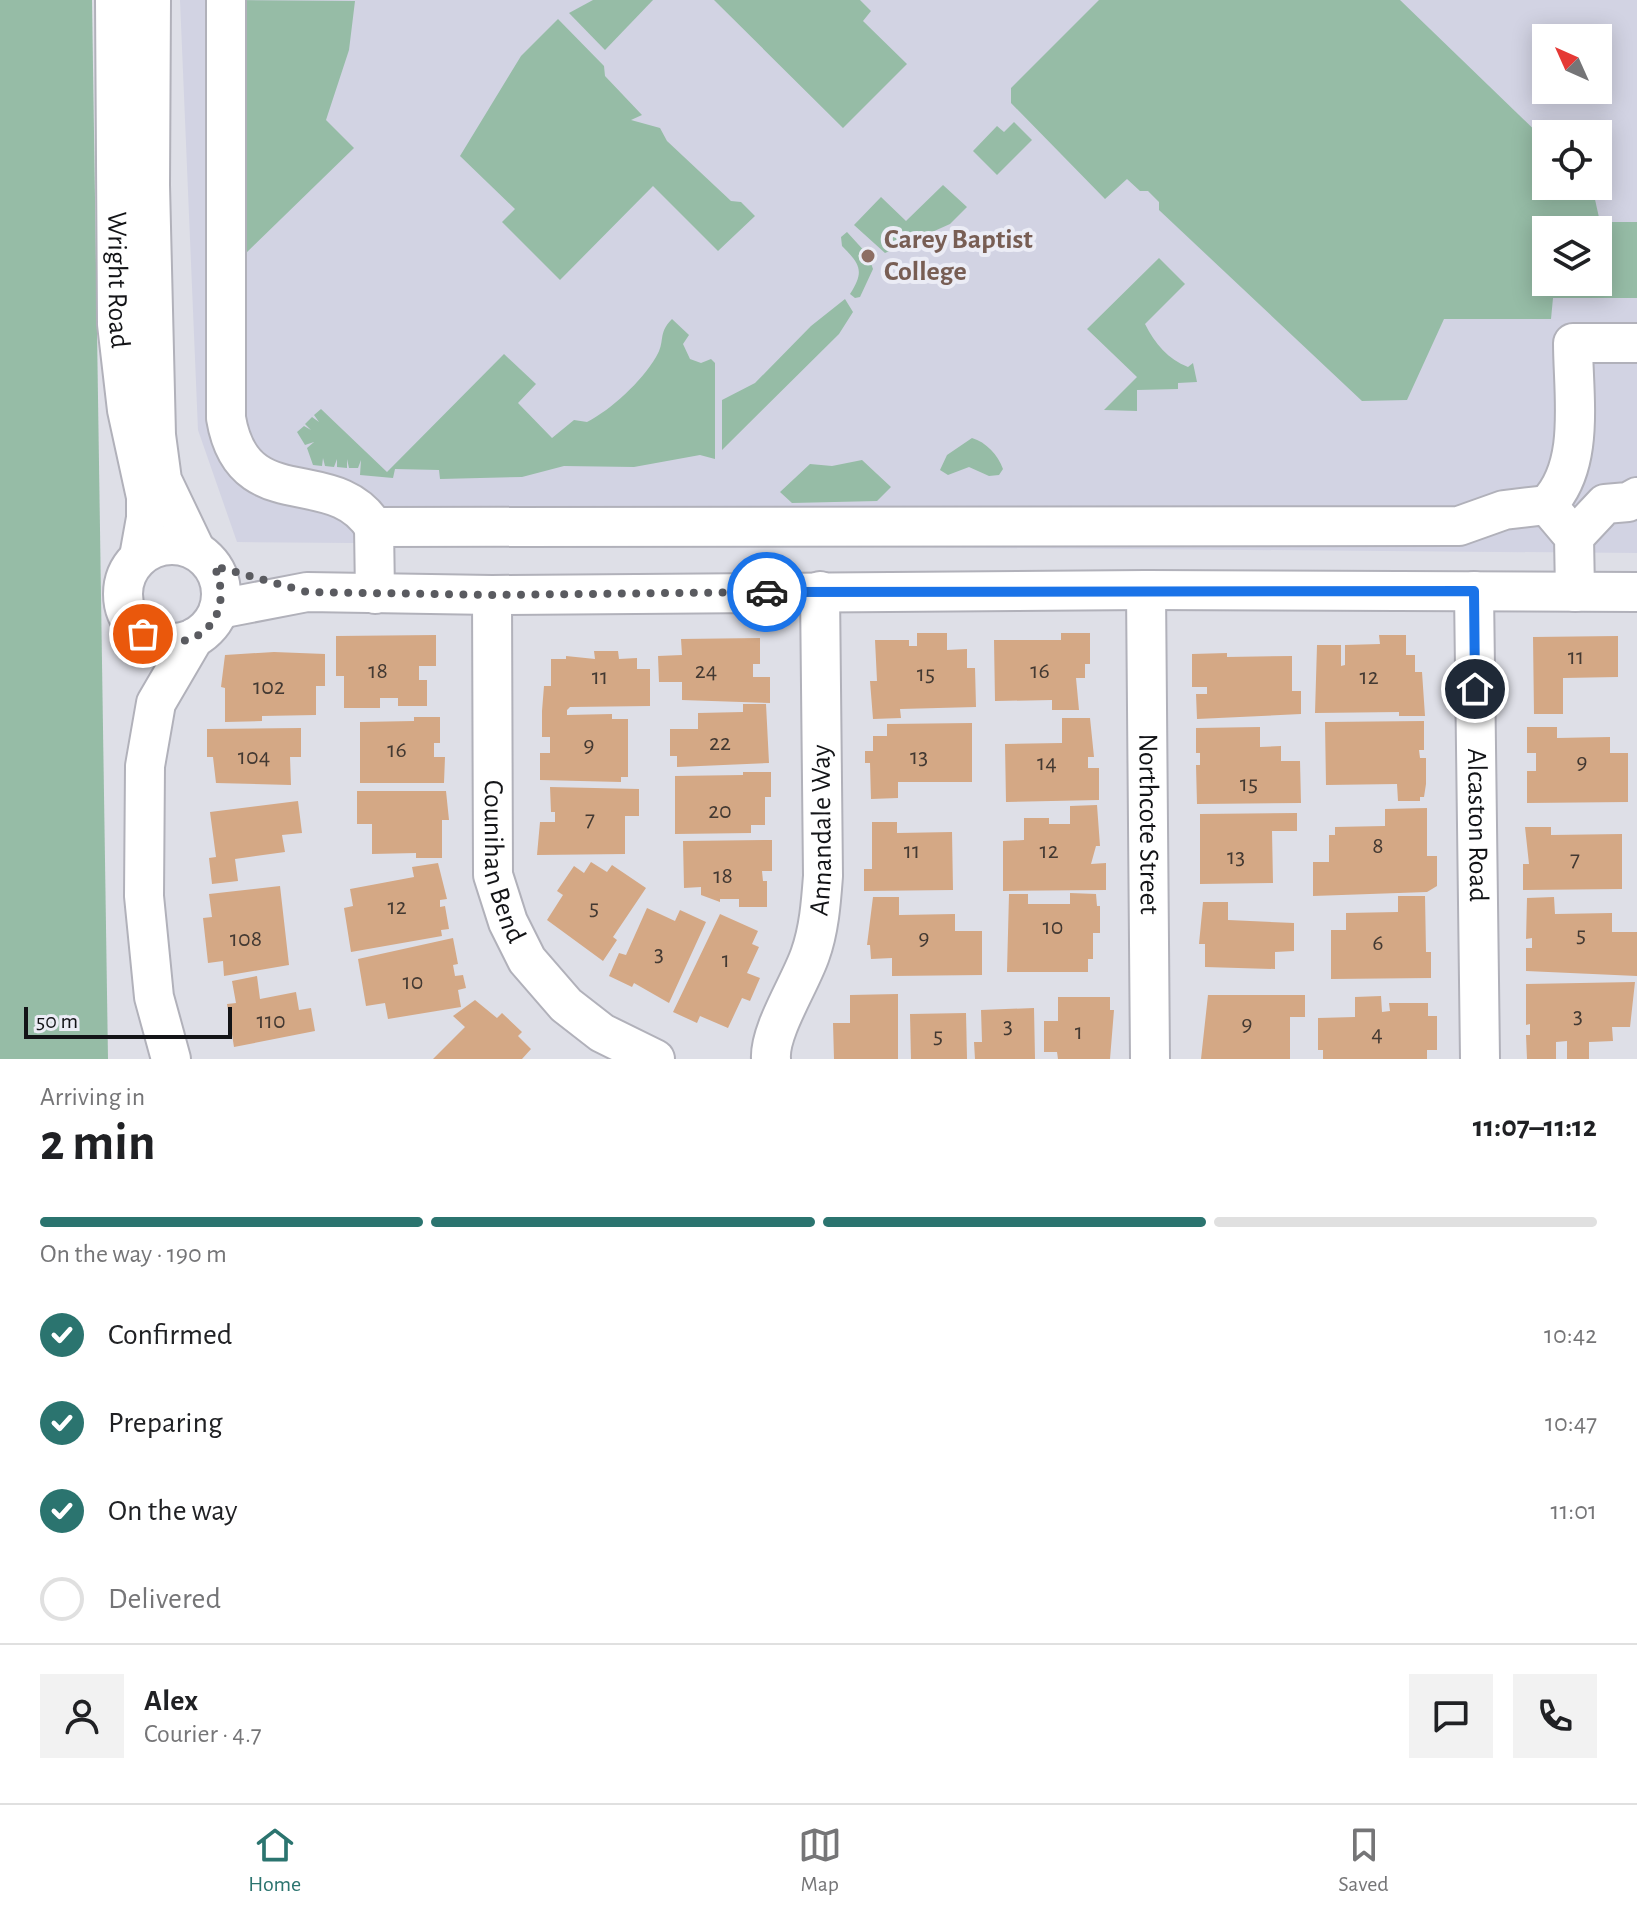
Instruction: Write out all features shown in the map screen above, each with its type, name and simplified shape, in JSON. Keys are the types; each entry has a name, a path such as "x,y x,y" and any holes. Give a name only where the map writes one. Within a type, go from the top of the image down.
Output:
{"street":[{"name":"Wright Road","path":"115,0 117,324 127,410 146,497 146,518 139,557 125,578 122,594 132,624 143,634 156,703"},
{"name":"Wright Road","path":"151,0 150,185 157,446 168,495 220,580 219,609 205,631 194,638 156,703 145,766 144,896 154,997 171,1059"},
{"path":"226,0 226,418 230,444 255,473 272,482 336,496 357,506 374,527 375,594"},
{"path":"374,527 1459,526 1504,510 1547,505 1558,494 1571,465 1573,343 1637,343"},
{"path":"1571,465 1621,500 1574,537"},
{"path":"1547,505 1574,537 1575,592"},
{"path":"139,557 168,544 307,592"},
{"path":"219,609 307,592 492,595 1146,590 1637,592"},
{"name":"Northcote Street","path":"1146,590 1150,1059"},
{"name":"Annandale Way","path":"771,1059 773,1039 803,976 819,918 823,876 820,591"},
{"name":"Alcaston Road","path":"1474,591 1480,1059"},
{"name":"Counihan Bend","path":"492,595 493,875 508,922 527,960 566,1005 602,1033 655,1059"},
{"path":"143,634 168,643 194,638"}],"shaded area":[{"name":"Carey Baptist College","path":"180,0 1637,0 1637,553 237,542 198,430"}],"green space":[{"path":"0,0 92,0 108,1059 0,1059"},
{"path":"237,0 355,1 349,50 326,120 354,148 244,255"},
{"path":"593,0 653,0 605,50 569,13"},
{"path":"714,0 860,0 871,11 863,21 907,64 843,128"},
{"path":"1099,0 1400,0 1532,127 1532,200 1595,200 1599,216 1532,216 1532,296 1612,296 1612,222 1637,222 1637,298 1553,298 1551,319 1444,319 1407,400 1362,401 1159,210 1159,202 1148,191 1140,191 1127,179 1105,199 1011,103 1011,88"},
{"path":"558,19 604,66 605,76 642,115 631,120 660,128 667,141 731,201 741,202 755,216 718,251 653,186 560,280 502,222 515,209 460,156 521,56"},
{"path":"1014,122 1032,140 997,175 973,151 997,126 1004,132"},
{"path":"943,185 967,207 950,224 885,253 854,225 881,197 906,221"},
{"path":"847,232 868,255 873,269 860,297 855,298 850,294 859,273 853,258 842,246 841,237"},
{"path":"1159,258 1185,284 1145,324 1168,355 1188,367 1193,363 1197,382 1178,383 1178,389 1137,390 1137,411 1104,410 1137,377 1087,329"},
{"path":"845,299 853,312 839,334 722,450 722,400 755,383 811,326"},
{"path":"672,319 689,335 683,344 690,359 701,363 711,359 715,363 715,459 700,455 634,467 564,466 522,477 440,479 439,470 395,469 393,478 360,475 361,460 358,468 349,468 347,459 347,468 337,467 337,459 334,467 325,466 323,458 322,466 313,465 307,448 314,442 305,445 297,432 304,426 311,430 305,424 312,417 319,422 314,415 321,409 387,472 504,354 536,384 518,403 552,438 574,420 587,422 597,416 625,394 656,357 665,329"},
{"path":"972,438 995,454 1003,469 999,475 989,476 969,467 948,475 940,470 947,455"},
{"path":"862,460 891,487 877,501 792,503 780,492 810,464 832,466"}],"building":[{"path":"917,633 947,633 947,650 967,649 967,668 975,668 976,707 900,709 901,718 873,719 870,681 877,681 875,640 909,640 909,646 917,646"},
{"path":"1061,633 1090,633 1090,664 1085,664 1085,678 1076,678 1079,710 1052,710 1052,700 995,701 994,640 1061,640"},
{"path":"436,635 436,666 419,666 419,680 427,680 427,706 398,706 398,698 380,698 380,708 344,708 344,676 336,676 336,636"},
{"path":"1379,635 1406,635 1406,655 1415,655 1415,672 1422,672 1425,716 1399,716 1399,712 1315,713 1317,645 1341,645 1341,666 1345,665 1345,645 1380,644"},
{"path":"1618,636 1618,677 1563,678 1563,714 1534,714 1533,637"},
{"path":"760,638 760,664 753,664 753,677 770,677 770,703 682,700 682,682 659,682 658,656 682,655 681,639"},
{"path":"594,651 618,651 619,659 637,658 637,669 650,669 650,706 570,707 567,710 567,715 612,714 612,719 628,719 628,777 621,777 621,782 540,780 540,753 550,753 550,737 542,737 542,711 544,686 551,686 551,659 566,659 566,656 595,659"},
{"path":"274,652 325,654 325,686 316,686 316,715 262,716 262,721 225,722 225,688 221,687 225,655"},
{"path":"1227,653 1227,657 1292,656 1292,691 1301,691 1301,714 1197,719 1196,694 1207,694 1207,687 1192,687 1192,654"},
{"path":"743,704 766,704 769,763 677,767 677,756 670,756 670,729 698,729 698,713 743,712"},
{"path":"414,717 440,717 440,743 434,743 434,757 445,757 444,783 360,783 360,722 414,721"},
{"path":"1062,718 1090,718 1094,757 1088,757 1088,768 1099,768 1099,800 1006,802 1005,744 1062,743"},
{"path":"1424,721 1424,750 1419,750 1420,758 1426,758 1426,784 1424,797 1420,797 1420,801 1398,801 1397,784 1326,785 1325,722"},
{"path":"972,723 972,782 898,782 898,798 871,799 870,763 865,763 865,751 873,751 873,736 887,736 887,724"},
{"path":"1260,727 1260,747 1281,746 1281,761 1300,761 1301,803 1197,804 1196,765 1200,765 1200,753 1196,753 1196,728"},
{"path":"1527,727 1557,727 1557,738 1610,737 1610,753 1628,753 1628,802 1527,803 1527,771 1536,771 1536,753 1527,753"},
{"path":"301,728 301,757 290,757 291,785 216,783 213,757 207,757 207,729"},
{"path":"743,772 771,772 771,797 765,797 765,825 751,825 751,833 675,834 675,776 743,775"},
{"path":"550,787 639,789 639,816 625,816 625,854 537,855 540,822 555,822 555,812 551,812"},
{"path":"357,791 446,791 449,820 442,820 442,858 416,858 416,853 372,854 372,824 357,824"},
{"path":"298,801 302,833 282,835 285,852 235,859 238,881 212,884 209,858 216,857 210,812"},
{"path":"1097,805 1100,846 1096,846 1091,864 1106,863 1106,890 1003,891 1003,841 1024,840 1024,818 1049,818 1049,824 1070,824 1070,806"},
{"path":"1427,808 1427,856 1437,856 1437,886 1427,892 1313,896 1313,862 1329,862 1329,835 1335,835 1335,827 1385,826 1385,809"},
{"path":"1297,813 1297,831 1272,831 1273,883 1200,884 1200,814"},
{"path":"872,822 897,822 897,833 952,832 953,890 864,891 864,869 872,869"},
{"path":"1525,827 1551,827 1551,835 1622,834 1622,889 1523,890 1523,864 1529,864"},
{"path":"772,840 772,871 762,871 763,881 767,881 767,907 739,907 739,899 720,899 720,902 701,895 701,887 684,888 683,841"},
{"path":"591,862 607,872 612,865 646,888 613,937 617,940 603,961 547,920 563,895 557,891 574,866 584,873"},
{"path":"438,863 447,899 440,900 440,907 445,906 449,929 441,930 442,936 351,952 344,908 353,906 350,889 414,877 412,867"},
{"path":"280,886 289,965 224,976 223,961 208,963 203,918 212,917 209,894"},
{"path":"1070,893 1096,894 1097,906 1100,906 1100,933 1093,933 1093,959 1088,959 1088,972 1007,972 1009,894 1028,894 1028,904 1070,904"},
{"path":"1398,896 1425,896 1426,952 1431,952 1431,978 1331,979 1331,930 1346,930 1346,913 1398,912"},
{"path":"873,897 899,897 899,915 955,914 955,931 982,931 982,975 892,976 892,958 871,959 870,945 867,945"},
{"path":"1554,897 1555,914 1612,913 1612,932 1637,932 1637,976 1526,971 1526,948 1532,948 1532,938 1526,939 1527,898"},
{"path":"1203,902 1228,902 1228,920 1294,923 1294,951 1275,952 1275,969 1205,967 1205,944 1199,944"},
{"path":"647,908 675,921 680,910 706,922 669,1003 634,983 632,987 609,976 619,953 626,955"},
{"path":"720,914 758,931 752,944 759,947 747,973 760,978 750,1001 742,998 728,1028 700,1016 697,1023 673,1012"},
{"path":"453,938 458,964 453,965 455,976 463,975 466,988 458,990 461,1007 388,1019 385,1003 366,1006 358,959"},
{"path":"257,976 260,999 296,992 299,1010 311,1008 315,1031 234,1047 227,1004 236,1003 232,981"},
{"path":"1635,982 1630,1027 1612,1027 1613,1041 1589,1042 1589,1059 1567,1059 1567,1041 1556,1042 1556,1059 1527,1059 1526,1035 1530,1035 1530,1024 1526,1025 1526,984"},
{"path":"898,994 898,1059 834,1059 833,1023 850,1023 850,995"},
{"path":"1208,995 1305,995 1305,1017 1290,1017 1290,1059 1201,1059"},
{"path":"1381,996 1382,1012 1390,1011 1389,1003 1428,1003 1428,1016 1437,1016 1437,1050 1427,1050 1427,1059 1323,1059 1323,1050 1318,1050 1318,1018 1355,1017 1355,997"},
{"path":"1058,997 1110,997 1110,1010 1114,1010 1110,1059 1058,1059 1057,1052 1044,1052 1044,1021 1058,1021"},
{"path":"475,1000 497,1018 502,1013 522,1032 518,1036 531,1049 522,1059 433,1059 465,1027 453,1016"},
{"path":"1034,1008 1035,1059 975,1059 974,1042 982,1042 981,1010"},
{"path":"966,1013 967,1059 911,1059 910,1014"}],"way so far":[{"path":"143,634 168,643 194,638 205,631 219,609 222,595 214,566 307,592 492,595 767,592"}],"place":[{"name":"Carey Baptist College","path":"868,256"}],"route":[{"path":"767,592 1474,591 1475,689"}]}
